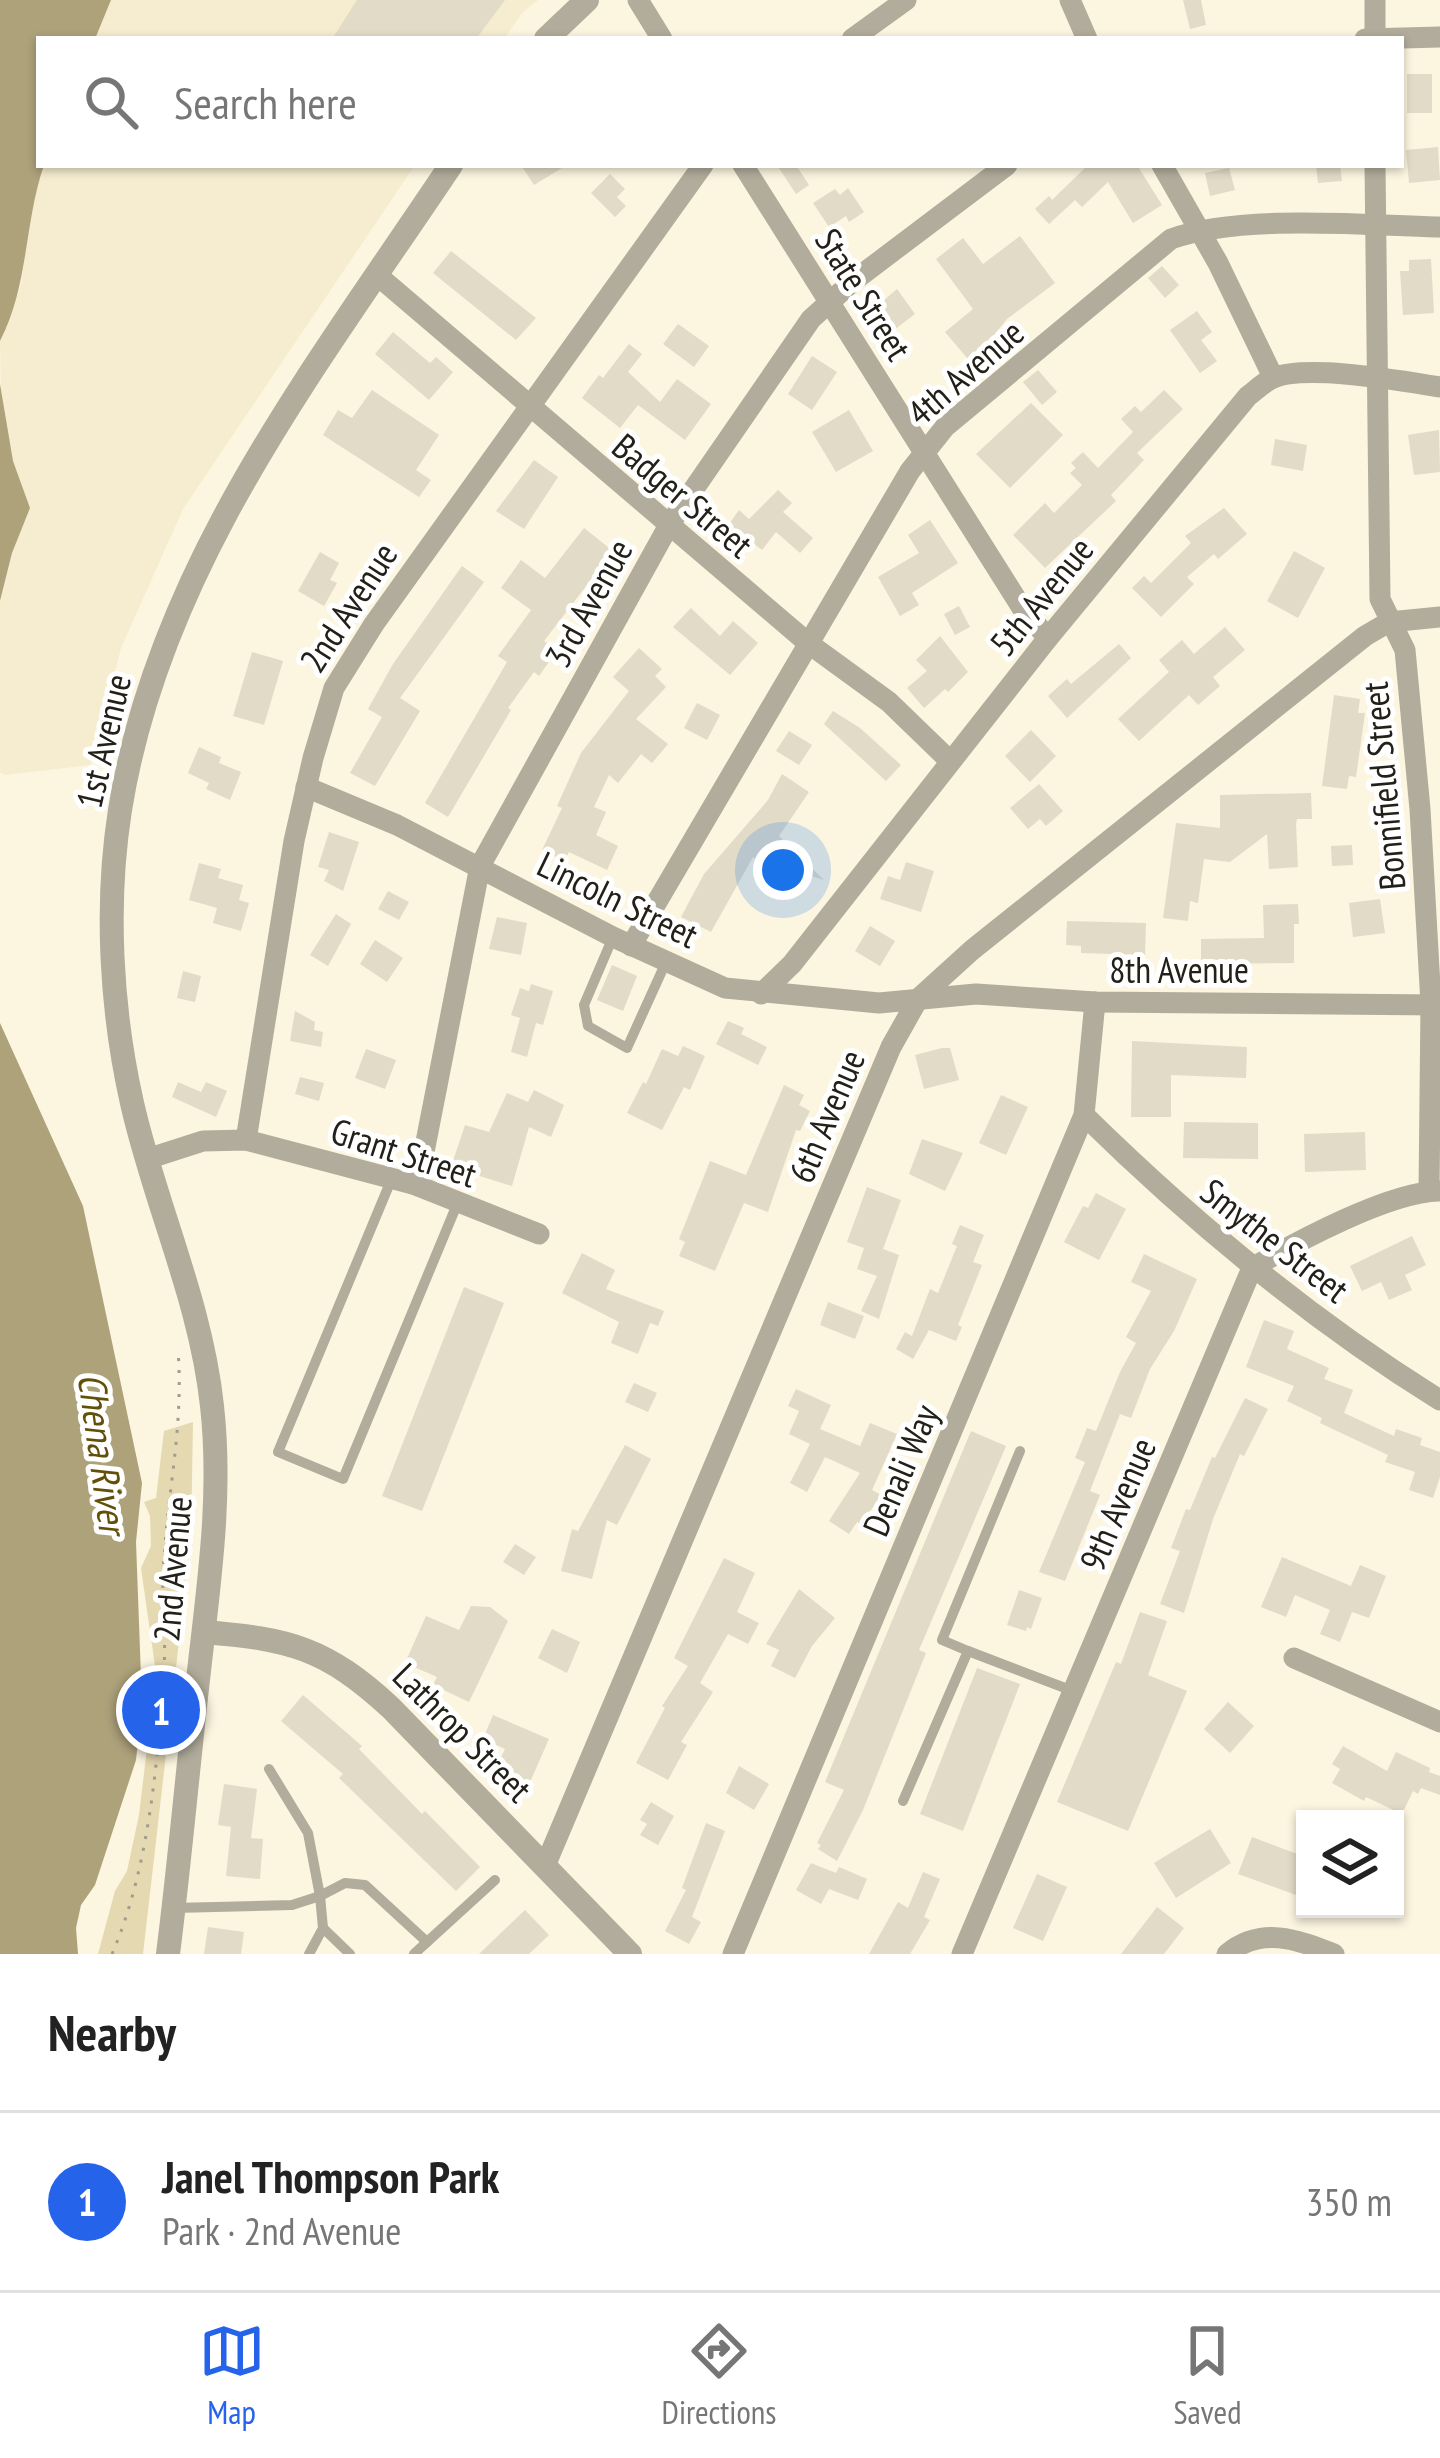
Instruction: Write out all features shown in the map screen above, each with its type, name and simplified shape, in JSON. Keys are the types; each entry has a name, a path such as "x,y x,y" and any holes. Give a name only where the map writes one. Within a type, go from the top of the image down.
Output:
{"street":[{"path":"550,36 587,0"},
{"path":"638,0 660,36"},
{"path":"856,36 906,0"},
{"path":"1070,0 1086,36"},
{"path":"1375,36 1376,0"},
{"path":"1404,38 1440,37"},
{"name":"1st Avenue","path":"212,1404 186,1284 127,1076 112,939 120,810 137,733 166,641 212,536 449,168"},
{"name":"2nd Avenue","path":"246,1140 294,841 334,688 349,658 702,168"},
{"name":"State Street","path":"745,168 1022,608 1048,638"},
{"name":"3rd Avenue","path":"402,1181 424,1152 480,866 669,525 811,319 1002,168"},
{"path":"1164,168 1273,377 1353,374 1440,387"},
{"name":"Bonnifield Street","path":"1376,168 1380,599 1405,650 1430,809 1435,1191"},
{"name":"4th Avenue","path":"622,941 924,449 945,427 1171,239 1198,229 1440,227"},
{"name":"Badger Street","path":"377,275 808,643 889,703 950,761"},
{"name":"5th Avenue","path":"761,994 792,964 1048,638 1248,396 1273,377"},
{"name":"6th Avenue","path":"545,1865 890,1047 918,999 972,950 1365,636 1389,622 1440,617"},
{"name":"Lincoln Street","path":"306,788 397,825 622,941 725,988 879,1003 918,999"},
{"name":"8th Avenue","path":"918,999 976,994 1095,1002 1436,1004"},
{"name":"Denali Way","path":"733,1954 1084,1114 1095,1002"},
{"name":"Smythe Street","path":"1084,1114 1163,1192 1252,1268 1381,1364 1440,1400"},
{"path":"147,1159 203,1141 246,1140"},
{"name":"Grant Street","path":"246,1140 402,1181 539,1234"},
{"path":"1252,1268 1398,1199 1435,1191"},
{"name":"9th Avenue","path":"962,1954 1252,1268"},
{"name":"2nd Avenue","path":"168,1954 215,1549 212,1404"},
{"name":"Lathrop Street","path":"204,1632 287,1642 321,1654 351,1673 391,1708 630,1954"},
{"path":"1294,1658 1440,1721"},
{"path":"1227,1954 1259,1936 1304,1942 1334,1954"}],"lane":[{"path":"622,941 584,1004 588,1026 627,1048 666,962"},
{"path":"402,1181 278,1452 343,1479 458,1202"},
{"path":"1020,1451 943,1640 1073,1690"},
{"path":"903,1801 968,1651"},
{"path":"269,1769 308,1833 323,1928 309,1954"},
{"path":"414,1954 495,1880"},
{"path":"174,1908 292,1905 345,1883 365,1885 427,1942"},
{"path":"323,1928 350,1954"}],"path":[{"path":"112,1954 128,1917 145,1833 164,1665 163,1574 179,1443 178,1352"},
{"path":"164,1665 179,1666"}],"shaded area":[{"path":"111,0 538,0 506,36 96,36"},
{"path":"43,168 413,168 183,509 121,648 91,765 5,775 0,772 0,601 30,508 13,461 1,399 0,341 21,284 33,198"},
{"path":"193,1422 191,1537 143,1954 98,1954 115,1891 127,1871 139,1815 156,1673 141,1568 151,1546 150,1516 144,1502 156,1498 164,1431"}],"water":[{"path":"0,0 111,0 96,36 36,36 36,168 43,168 16,298 0,341"},
{"path":"0,384 13,461 30,508 0,601"},
{"name":"Chena River","path":"0,1023 83,1206 142,1483 136,1542 142,1704 136,1760 95,1885 81,1905 78,1954 0,1954"}],"building":[{"path":"357,0 505,0 478,36 334,36"},
{"path":"1183,0 1201,0 1206,25 1190,29"},
{"path":"1407,74 1432,74 1432,113 1407,113"},
{"path":"1438,147 1440,180 1409,183 1406,150"},
{"path":"523,168 562,168 534,185"},
{"path":"779,168 798,168 809,185 796,194"},
{"path":"1085,168 1139,168 1162,205 1133,223 1108,182 1082,207 1075,200 1049,224 1035,209 1049,196 1052,200"},
{"path":"1229,168 1235,190 1210,196 1205,173"},
{"path":"1316,168 1340,168 1342,181 1318,183"},
{"path":"610,174 625,189 617,197 626,206 615,217 591,193"},
{"path":"848,188 864,212 829,227 813,203 835,189 840,195"},
{"path":"1020,236 1055,283 1007,319 990,340 995,346 973,365 945,332 973,309 936,259 963,238 983,264"},
{"path":"451,251 536,318 516,340 433,273"},
{"path":"1431,259 1434,313 1403,315 1400,271 1409,271 1409,260"},
{"path":"1162,266 1179,285 1165,298 1148,278"},
{"path":"897,289 915,314 886,336 869,313"},
{"path":"1197,311 1212,332 1201,340 1217,361 1200,373 1170,330"},
{"path":"678,324 709,346 694,367 663,344"},
{"path":"393,332 430,363 436,357 453,372 429,400 375,354"},
{"path":"629,344 642,354 628,372 660,402 677,379 711,404 685,440 638,405 620,428 582,398"},
{"path":"812,356 837,372 812,410 788,394"},
{"path":"1038,370 1057,392 1042,405 1023,382"},
{"path":"372,390 439,435 416,470 431,480 419,497 323,435 338,410 352,418"},
{"path":"1164,390 1183,409 1137,453 1144,460 1111,495 1116,501 1045,568 1013,535 1045,503 1054,513 1082,485 1070,473 1076,468 1071,463 1083,452 1098,468 1133,432 1121,419 1135,406 1141,412"},
{"path":"1031,403 1063,435 1010,488 976,454"},
{"path":"849,410 873,451 836,472 812,432"},
{"path":"1439,430 1440,472 1414,475 1408,435"},
{"path":"1275,439 1307,445 1303,471 1271,465"},
{"path":"534,460 558,477 524,529 496,511"},
{"path":"778,490 792,503 783,512 813,538 800,553 776,532 762,550 729,524 739,510 749,519"},
{"path":"1224,508 1247,534 1187,577 1194,584 1161,617 1132,588 1144,576 1151,583 1191,543 1185,536"},
{"path":"930,520 958,563 912,593 919,605 900,616 878,577 919,553 908,535"},
{"path":"584,528 613,551 544,641 550,645 543,654 551,659 539,676 534,672 508,708 448,817 425,803 507,662 498,656 531,610 501,588 521,560 545,578"},
{"path":"1294,551 1325,568 1298,618 1267,601"},
{"path":"320,552 339,563 330,580 337,583 324,606 298,591"},
{"path":"462,566 484,582 400,698 420,711 375,786 350,773 382,717 368,709 393,664"},
{"path":"959,606 970,627 955,635 944,614"},
{"path":"691,608 720,636 733,621 758,643 730,675 673,627"},
{"path":"1225,627 1245,650 1213,677 1220,686 1198,705 1189,695 1139,741 1118,719 1169,672 1159,660 1182,640 1194,654"},
{"path":"940,636 968,672 924,708 907,688 927,671 916,660"},
{"path":"1119,644 1131,658 1067,718 1048,696 1067,679 1071,684"},
{"path":"639,648 662,669 655,676 666,687 636,719 668,744 652,763 641,754 618,783 609,775 594,807 606,812 596,835 618,846 607,870 569,852 564,861 542,850 562,808 557,806 581,753 629,691 613,677"},
{"path":"252,652 283,661 264,725 233,716"},
{"path":"1334,695 1360,699 1358,713 1365,713 1356,777 1349,776 1347,789 1322,786"},
{"path":"697,703 720,715 707,740 684,728"},
{"path":"833,711 901,765 886,781 824,724"},
{"path":"1031,730 1056,756 1030,782 1005,756"},
{"path":"789,731 812,745 799,765 776,751"},
{"path":"199,747 241,772 230,800 206,789 209,783 188,773"},
{"path":"782,774 809,792 779,836 824,880 785,868 781,877 764,860 760,863 753,857 711,932 681,917 704,874 768,800"},
{"path":"1039,784 1063,811 1046,826 1040,819 1028,829 1010,808"},
{"path":"1311,793 1312,819 1297,819 1296,824 1298,867 1269,869 1267,834 1230,862 1204,859 1198,903 1190,901 1188,921 1163,918 1176,823 1220,828 1220,795"},
{"path":"329,832 359,842 343,891 324,881 329,870 318,867"},
{"path":"1352,845 1353,865 1332,866 1331,846"},
{"path":"906,862 934,871 921,912 880,899 888,876 900,880"},
{"path":"199,863 221,869 218,878 243,885 239,900 249,903 241,931 213,923 217,908 189,900"},
{"path":"388,891 409,902 399,920 378,909"},
{"path":"1380,899 1385,933 1353,937 1349,903"},
{"path":"1298,904 1294,963 1201,964 1201,939 1264,938 1263,905"},
{"path":"336,914 351,924 328,966 310,955"},
{"path":"497,917 527,923 521,955 489,949"},
{"path":"1067,921 1146,923 1145,955 1081,953 1081,946 1066,945"},
{"path":"870,926 895,941 880,966 855,951"},
{"path":"375,940 403,958 387,982 360,964"},
{"path":"612,965 637,976 623,1011 597,1000"},
{"path":"183,971 201,976 195,1002 177,998"},
{"path":"531,984 553,991 543,1025 536,1023 527,1057 511,1052 520,1018 511,1015 520,988 529,991"},
{"path":"295,1011 315,1022 314,1030 323,1032 321,1047 290,1041"},
{"path":"728,1021 744,1028 741,1034 767,1047 758,1065 716,1044"},
{"path":"1132,1041 1247,1047 1246,1078 1171,1075 1171,1117 1131,1117"},
{"path":"683,1046 705,1056 690,1090 684,1087 662,1130 627,1113 662,1049 678,1056"},
{"path":"950,1048 959,1080 924,1089 915,1055"},
{"path":"366,1049 396,1060 385,1089 355,1078"},
{"path":"300,1077 324,1083 319,1101 295,1094"},
{"path":"178,1082 201,1092 206,1082 227,1091 216,1117 172,1097"},
{"path":"784,1085 804,1095 799,1105 810,1111 800,1131 796,1130 768,1212 744,1203 715,1271 679,1256 685,1242 679,1239 710,1161 746,1175"},
{"path":"534,1090 564,1105 551,1137 529,1127 512,1186 451,1167 465,1125 489,1132 507,1093 528,1102"},
{"path":"1001,1095 1028,1107 1006,1155 979,1143"},
{"path":"1184,1122 1258,1123 1258,1159 1183,1158"},
{"path":"1365,1132 1366,1170 1305,1172 1304,1134"},
{"path":"922,1139 963,1153 945,1191 909,1174"},
{"path":"867,1187 901,1200 883,1249 899,1255 879,1319 861,1311 877,1276 857,1269 864,1248 847,1242"},
{"path":"1096,1193 1126,1209 1099,1260 1064,1242 1083,1206 1088,1208"},
{"path":"960,1225 984,1235 973,1262 982,1265 958,1325 962,1327 956,1341 929,1330 913,1359 896,1349 905,1332 912,1336 930,1289 938,1293 957,1246 952,1244"},
{"path":"1412,1236 1426,1265 1405,1275 1412,1290 1389,1300 1381,1282 1362,1291 1350,1266"},
{"path":"582,1253 615,1270 606,1289 664,1311 658,1326 650,1323 638,1354 611,1343 619,1322 562,1293"},
{"path":"1144,1254 1197,1279 1174,1331 1150,1369 1131,1418 1120,1414 1090,1491 1100,1495 1065,1581 1039,1572 1085,1462 1075,1458 1087,1428 1096,1431 1136,1343 1126,1337 1151,1291 1131,1282"},
{"path":"464,1287 504,1303 422,1511 382,1496"},
{"path":"828,1302 864,1316 855,1339 820,1325"},
{"path":"1264,1320 1294,1331 1287,1349 1329,1368 1324,1379 1353,1390 1344,1413 1394,1436 1396,1429 1422,1438 1420,1445 1440,1452 1440,1477 1433,1498 1409,1490 1415,1472 1385,1462 1388,1455 1320,1423 1322,1418 1287,1401 1294,1386 1246,1367"},
{"path":"634,1383 657,1393 648,1412 625,1402"},
{"path":"796,1389 831,1405 820,1429 860,1446 870,1423 897,1434 872,1490 881,1495 849,1534 829,1521 860,1473 825,1457 807,1492 790,1483 810,1444 789,1434 799,1411 788,1406"},
{"path":"1245,1398 1268,1409 1244,1456 1240,1454 1213,1519 1184,1613 1160,1604 1180,1551 1171,1548 1186,1509 1190,1510 1212,1457"},
{"path":"971,1431 1006,1446 919,1650 926,1653 863,1810 837,1861 818,1849 821,1845 817,1843 844,1790 825,1782"},
{"path":"625,1445 651,1459 617,1525 607,1520 592,1579 561,1571 572,1529 578,1531"},
{"path":"515,1544 536,1557 524,1575 503,1562"},
{"path":"1282,1557 1351,1586 1360,1565 1386,1576 1369,1618 1352,1612 1340,1642 1320,1634 1330,1610 1295,1595 1286,1617 1261,1607"},
{"path":"724,1558 755,1573 737,1612 759,1623 748,1644 728,1634 700,1683 713,1692 681,1742 687,1745 668,1780 636,1763 662,1706 688,1666 674,1658"},
{"path":"799,1589 835,1618 812,1646 795,1678 771,1666 779,1650 766,1644"},
{"path":"1019,1590 1042,1598 1031,1629 1026,1631 1007,1625"},
{"path":"471,1606 490,1607 508,1621 469,1702 433,1685 437,1677 405,1663 426,1616 459,1630"},
{"path":"1140,1612 1167,1621 1148,1675 1187,1691 1128,1831 1057,1802"},
{"path":"552,1629 580,1642 567,1673 538,1658"},
{"path":"977,1668 1020,1684 963,1831 920,1814"},
{"path":"303,1695 362,1746 359,1749 422,1814 425,1811 480,1867 456,1891 339,1778 343,1774 281,1721"},
{"path":"1228,1702 1254,1726 1230,1753 1204,1729"},
{"path":"493,1715 549,1739 530,1782 496,1768 505,1749 483,1739"},
{"path":"1343,1746 1387,1771 1396,1752 1440,1776 1440,1795 1421,1788 1418,1794 1413,1791 1404,1810 1394,1810 1366,1797 1364,1801 1332,1783 1340,1769 1332,1764"},
{"path":"739,1766 769,1784 754,1810 726,1793"},
{"path":"224,1784 257,1789 251,1838 263,1839 260,1879 226,1876 231,1827 218,1825"},
{"path":"651,1802 674,1816 658,1845 640,1835 647,1824 640,1820"},
{"path":"706,1823 725,1831 692,1917 701,1922 689,1944 665,1931 686,1890 682,1888"},
{"path":"1210,1829 1231,1863 1176,1898 1154,1863"},
{"path":"1252,1837 1296,1854 1296,1895 1238,1874"},
{"path":"811,1863 836,1873 839,1867 867,1879 858,1900 829,1889 821,1904 796,1890"},
{"path":"923,1872 940,1879 924,1917 930,1920 910,1954 869,1954 898,1902 908,1908"},
{"path":"1037,1874 1067,1887 1043,1941 1013,1928"},
{"path":"1157,1907 1184,1928 1164,1954 1121,1954"},
{"path":"525,1910 549,1935 529,1954 479,1954"},
{"path":"208,1927 244,1932 241,1954 204,1954"}],"place":[{"name":"Janel Thompson Park","path":"161,1710"}]}
